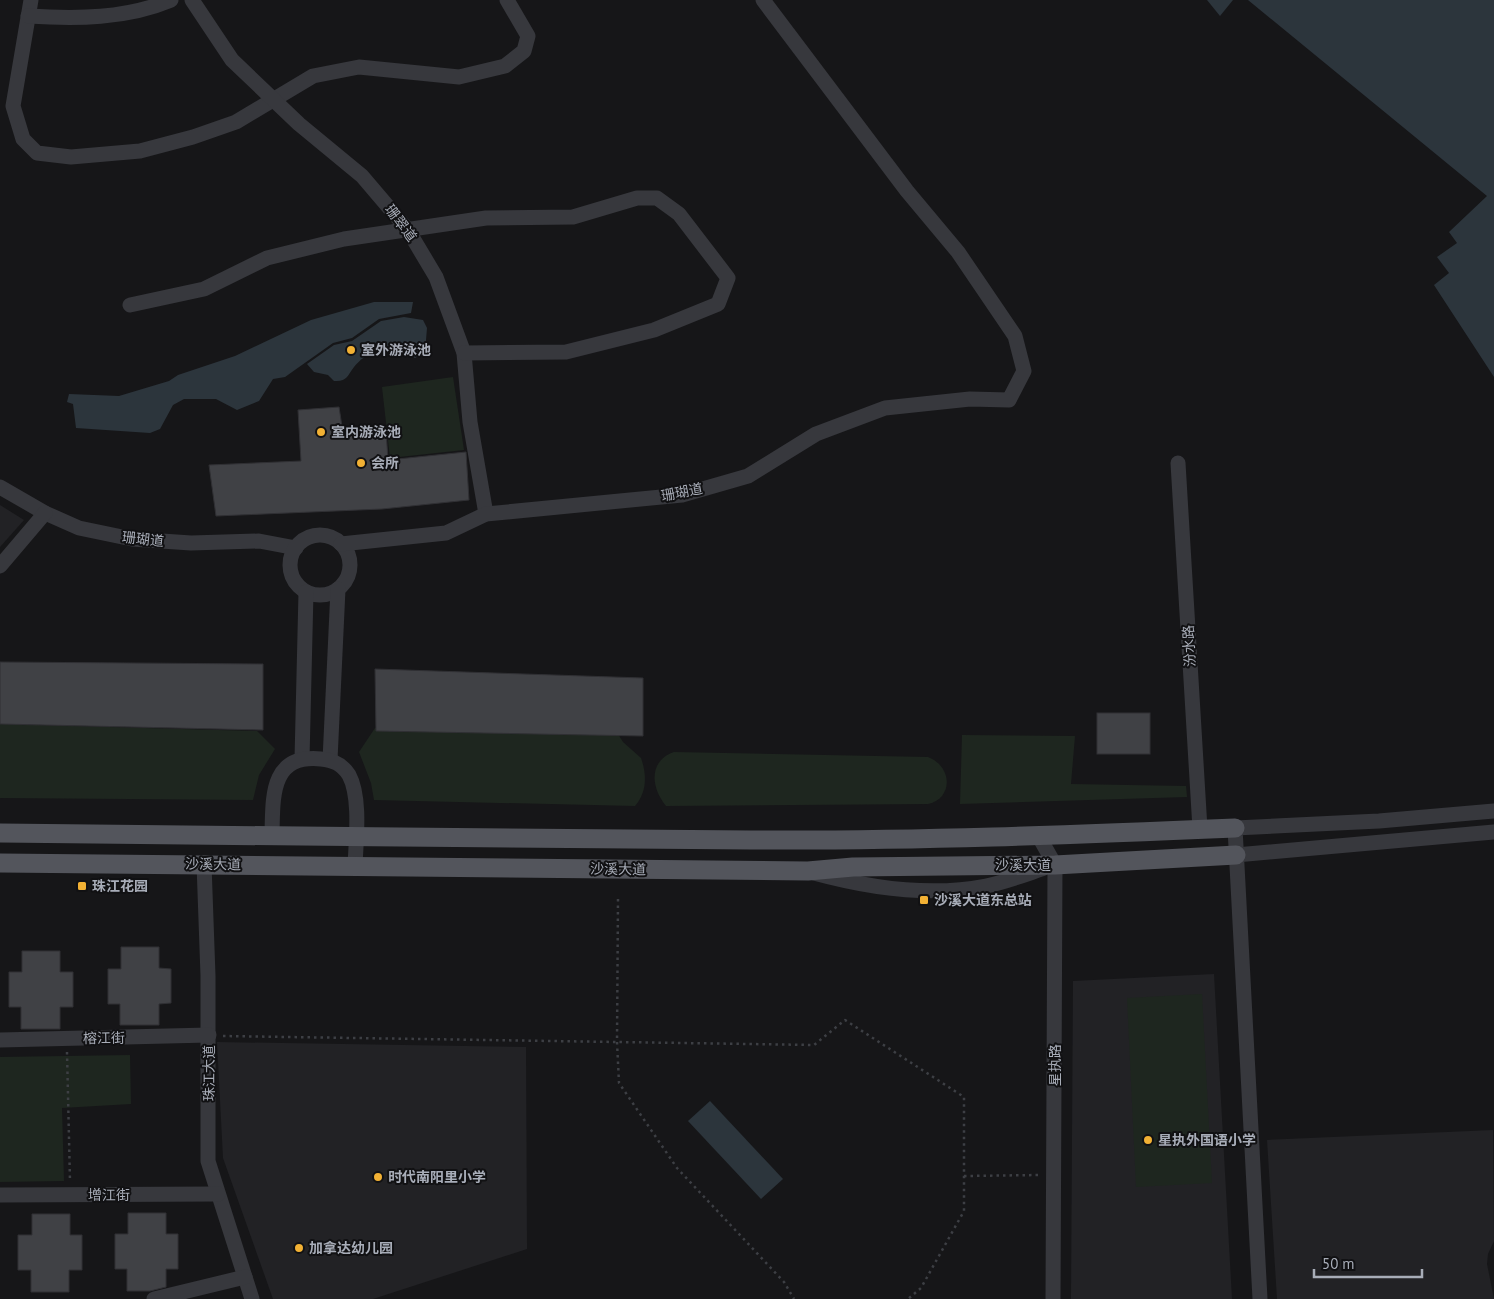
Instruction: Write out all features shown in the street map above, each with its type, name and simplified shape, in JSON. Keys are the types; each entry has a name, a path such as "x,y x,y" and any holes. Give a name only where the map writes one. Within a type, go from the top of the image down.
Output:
{"main road":[{"name":"沙溪大道","path":"0,833 272,834 752,840 1038,836 1235,828"},
{"name":"沙溪大道","path":"0,863 808,871 853,867 1055,865 1236,855"}],"street":[{"path":"31,0 13,106 23,139 37,153 71,157 140,151 192,137 236,122 313,76 360,67 458,77 505,66 524,51 528,36 507,0"},
{"path":"28,16 80,19 150,9 171,0"},
{"name":"珊翠道","path":"192,0 232,60 299,124 362,176 408,230 436,277 464,353 470,422 486,514"},
{"name":"珊瑚道","path":"341,544 446,533 486,514 682,495 748,476 816,434 885,408 970,399 1009,400 1024,371 1015,336 958,252 908,191 763,0"},
{"path":"130,305 204,289 267,258 344,239 486,218 573,217 636,198 657,198 679,214 728,278 718,304 654,330 566,352 464,353"},
{"name":"汾水路","path":"1178,462 1200,829"},
{"name":"珊瑚道","path":"0,487 45,513 79,528 132,540 191,542 258,541 296,548"},
{"path":"0,566 45,513"},
{"path":"318,536 330,537 341,544 349,554 350,567 347,580 338,589 322,595 306,592 296,583 291,572 291,559 296,548 306,539 318,536"},
{"path":"330,760 338,589"},
{"path":"302,759 306,592"},
{"path":"272,834 272,798 277,781 286,767 302,759 330,760 343,768 353,784 356,835 355,866"},
{"path":"1260,1299 1235,828 1379,821 1494,811"},
{"path":"1236,855 1494,832"},
{"path":"1038,836 1055,865"},
{"name":"珠江大道","path":"204,864 209,1035 208,1161 252,1299"},
{"name":"星执路","path":"1053,1299 1055,865"},
{"name":"榕江街","path":"0,1040 209,1035"},
{"name":"增江街","path":"0,1195 218,1194"},
{"path":"154,1299 245,1277"}],"path":[{"path":"618,899 617,1042 619,1083 678,1168 784,1282 794,1299"},
{"path":"209,1035 814,1045 845,1020 964,1097 964,1211 921,1288 908,1299"},
{"path":"66,1038 71,1195"},
{"path":"964,1176 1055,1175"}],"shaded area":[{"path":"1207,0 1233,0 1220,16"},
{"path":"1248,0 1494,0 1494,377 1434,285 1449,273 1437,257 1457,243 1449,232 1487,196"},
{"path":"374,302 413,302 411,313 379,319 352,338 333,343 285,377 273,379 259,401 237,410 216,399 184,399 173,405 160,429 150,433 76,428 73,404 67,402 69,394 119,396 169,381 178,375 235,356 311,320"},
{"name":"室外游泳池","path":"404,317 423,320 427,328 425,352 415,358 398,348 380,348 363,359 346,378 338,381 334,381 328,375 314,372 307,364 334,345 352,341 381,321"},
{"path":"453,377 464,450 390,458 382,387"},
{"path":"0,505 24,520 0,547"},
{"path":"0,724 257,731 275,749 259,775 253,800 0,798"},
{"path":"375,728 616,731 623,742 641,758 645,777 644,789 635,806 374,800 371,783 359,752"},
{"path":"962,735 1075,736 1071,784 1186,786 1187,797 960,804"},
{"path":"674,752 928,757 942,767 947,782 946,789 942,795 936,801 928,804 666,806 657,791 655,783 656,768 666,756"},
{"name":"星执外国语小学","path":"1214,974 1232,1299 1071,1299 1073,981"},
{"path":"1202,994 1212,1183 1136,1187 1127,998"},
{"name":"时代南阳里小学","path":"217,1042 526,1047 527,1249 373,1299 273,1299 223,1158"},
{"path":"130,1055 131,1104 62,1108 64,1181 0,1182 0,1057"},
{"path":"710,1101 783,1179 761,1199 688,1121"},
{"path":"1493,1130 1494,1241 1488,1254 1487,1264 1494,1299 1277,1299 1267,1140"}],"building":[{"name":"会所","path":"339,407 343,433 386,431 388,460 466,452 469,500 382,509 216,516 209,465 301,461 298,410"},
{"path":"0,662 263,664 263,730 0,724"},
{"path":"375,669 643,678 643,736 376,731"},
{"path":"1097,713 1150,713 1150,754 1097,754"},
{"path":"121,947 159,947 159,968 171,969 171,1003 159,1004 159,1025 120,1025 120,1004 108,1004 108,969 121,969"},
{"path":"22,951 60,951 60,972 73,972 73,1007 60,1007 60,1029 21,1029 21,1007 9,1007 9,972 22,972"},
{"path":"128,1213 166,1213 166,1234 178,1234 178,1269 166,1269 166,1287 150,1291 127,1291 127,1269 115,1269 115,1234 128,1234"},
{"path":"32,1214 70,1214 70,1235 82,1235 82,1270 69,1270 69,1292 31,1292 31,1270 18,1270 18,1235 32,1235"}],"place":[{"name":"室外游泳池","path":"351,350"},
{"name":"室内游泳池","path":"321,432"},
{"name":"会所","path":"361,463"},
{"name":"珠江花园","path":"82,886"},
{"name":"沙溪大道东总站","path":"924,900"},
{"name":"星执外国语小学","path":"1148,1140"},
{"name":"时代南阳里小学","path":"378,1177"},
{"name":"加拿达幼儿园","path":"299,1248"}]}
